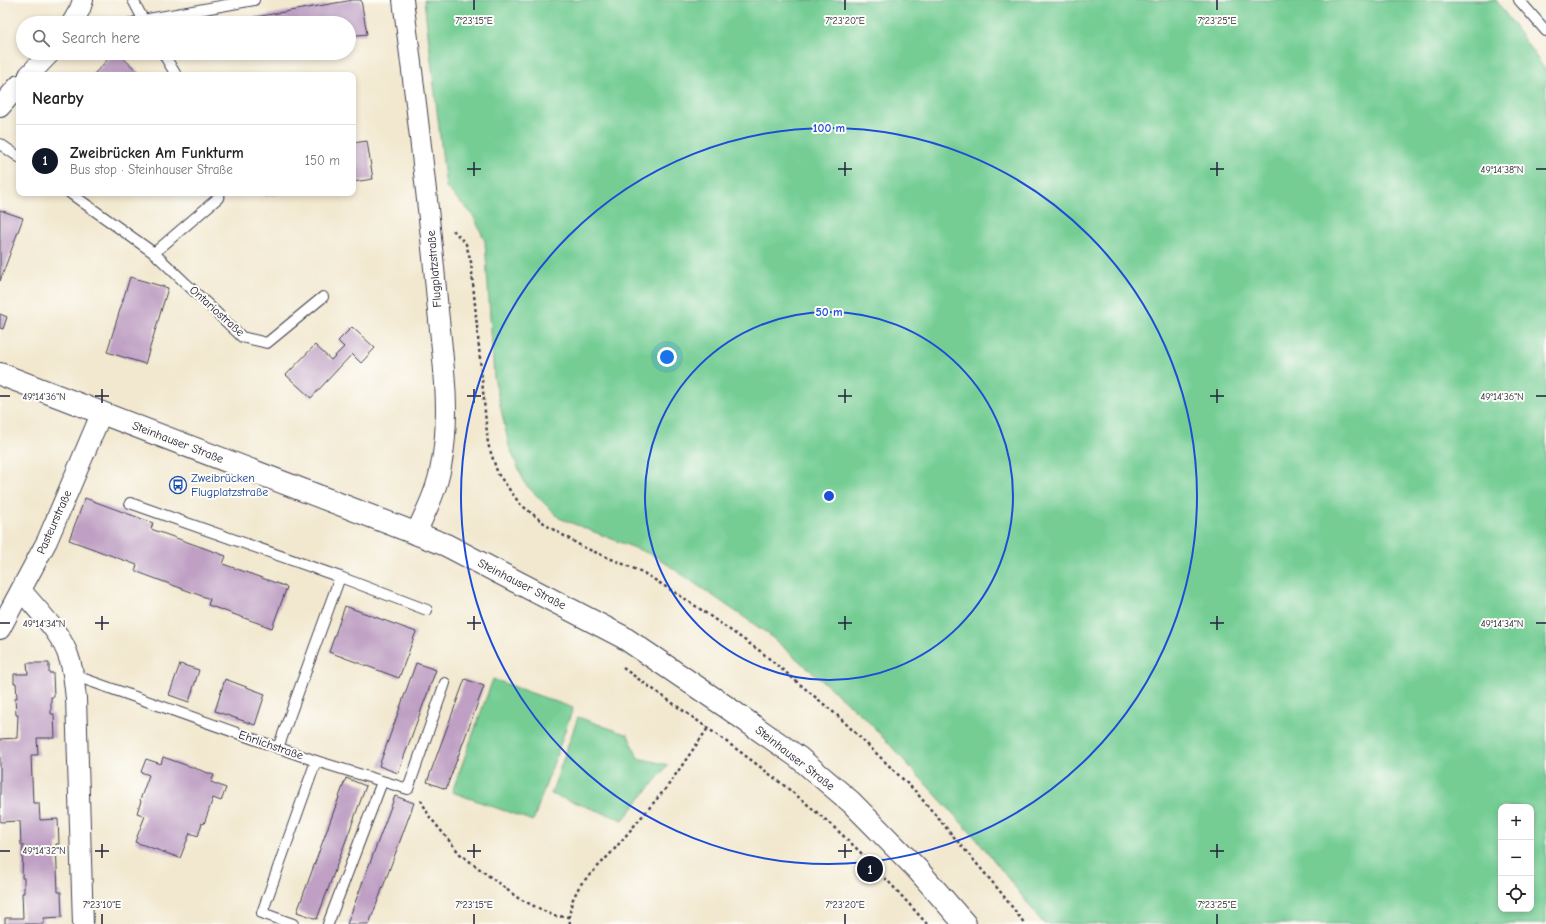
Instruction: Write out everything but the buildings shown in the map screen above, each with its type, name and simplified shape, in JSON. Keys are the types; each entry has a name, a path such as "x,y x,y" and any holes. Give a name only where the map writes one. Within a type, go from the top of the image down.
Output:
{"main road":[{"name":"Steinhauser Straße","path":"0,374 446,545 623,637 798,757 851,802 965,924"}],"street":[{"path":"76,16 83,0"},
{"name":"Flugplatzstraße","path":"403,0 429,218 446,394 446,425 442,466 433,496 416,534"},
{"path":"31,72 43,60"},
{"path":"0,107 16,88"},
{"name":"Pasteurstraße","path":"0,629 48,541 102,412"},
{"path":"21,590 60,638 69,657 73,674 76,698 83,924"}],"lane":[{"path":"133,0 141,16"},
{"path":"170,16 254,0"},
{"path":"1519,0 1546,31"},
{"path":"167,60 174,72"},
{"path":"0,144 16,155"},
{"name":"Ontariostraße","path":"74,196 154,253 242,337 267,343 323,297"},
{"path":"154,253 219,196"},
{"path":"130,503 340,577 427,610"},
{"path":"278,748 340,577"},
{"name":"Ehrlichstraße","path":"73,674 316,761 262,913 293,924"},
{"path":"316,761 408,789 446,683"},
{"path":"328,924 382,782"}],"path":[{"path":"429,218 456,231 466,244 471,262 488,444 498,474 520,504 556,531 583,547 642,572 687,600 760,651 838,716 915,791 999,890 1025,924"},
{"path":"621,666 760,766 837,830 894,887 927,924"},
{"path":"570,924 569,916 572,901 580,885 612,852 667,787 725,706"},
{"path":"408,789 422,800 429,816 460,854 518,898 554,916 569,916"}],"green space":[{"path":"424,0 1496,0 1546,71 1546,924 1044,924 981,844 866,719 767,633 655,556 559,518 525,484 509,446 494,377 485,241 473,215 446,187"},
{"path":"493,679 573,708 533,821 452,792"},
{"path":"578,717 628,735 638,758 668,765 623,820 551,794"}],"place":[{"name":"Zweibrücken Flugplatzstraße","path":"178,485"},
{"name":"Zweibrücken Am Funkturm","path":"870,869"}]}
